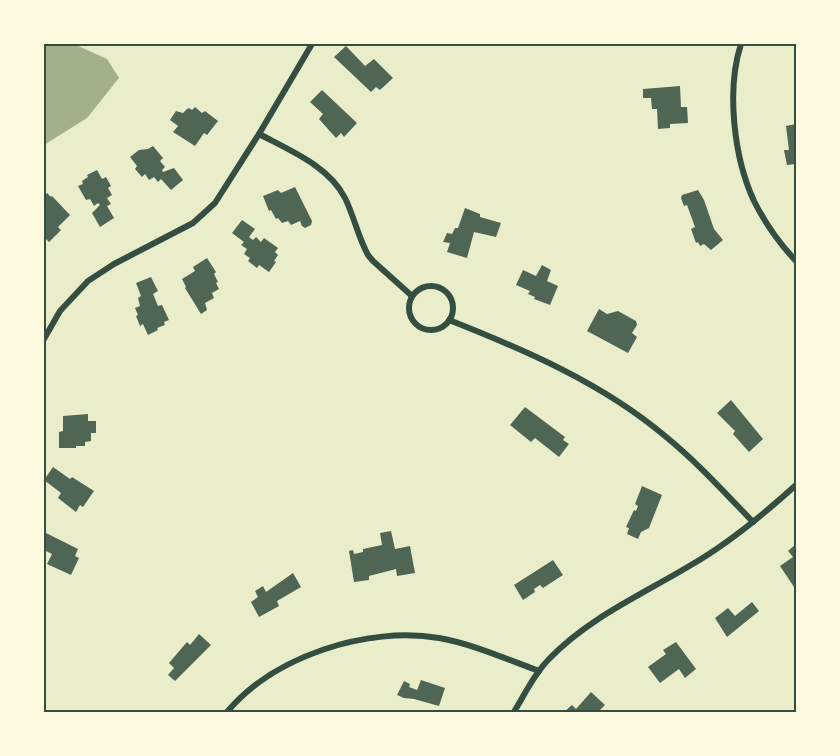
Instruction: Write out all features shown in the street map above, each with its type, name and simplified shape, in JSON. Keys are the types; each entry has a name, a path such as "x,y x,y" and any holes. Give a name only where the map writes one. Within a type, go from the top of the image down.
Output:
{"street":[{"path":"44,339 60,311 88,281 114,264 186,227 204,214 224,192 312,44"},
{"path":"741,44 734,80 734,111 737,141 744,171 754,201 769,228 796,261"},
{"path":"259,134 311,163 333,181 345,197 368,255 412,296"},
{"path":"427,287 441,289 447,293 452,303 449,320 434,330 420,327 412,320 410,314 412,296 420,289 427,287"},
{"path":"449,320 556,366 634,412 682,450 753,522"},
{"path":"514,712 539,671 572,638 692,565 753,522 796,485"},
{"path":"227,712 249,690 291,664 314,652 364,639 415,636 439,638 539,671"}],"shaded area":[{"path":"44,44 74,44 107,59 119,78 87,118 44,145"}],"building":[{"path":"346,46 365,66 374,59 393,78 380,90 376,87 371,92 334,57"},
{"path":"680,86 681,107 687,107 688,123 670,124 670,128 658,129 657,109 652,109 651,98 643,98 643,89"},
{"path":"322,90 357,123 344,137 341,133 336,138 319,119 323,114 310,102"},
{"path":"195,107 218,121 207,135 204,133 195,146 173,132 178,126 170,120 176,111 183,113"},
{"path":"796,124 796,164 787,165 784,150 789,150 786,126"},
{"path":"153,146 163,158 160,161 165,167 163,172 174,168 183,180 171,190 161,179 158,182 154,177 149,180 145,174 142,177 135,169 137,166 130,157 139,150"},
{"path":"97,170 102,179 106,177 111,186 108,188 112,195 107,198 111,204 107,206 114,218 100,227 92,213 100,205 98,203 94,206 90,199 86,200 78,186 83,184 82,181 88,177 87,175"},
{"path":"295,187 312,221 311,225 305,228 300,221 291,225 288,221 282,223 278,218 276,219 271,210 269,211 263,196 278,190 281,193"},
{"path":"698,190 714,229 723,240 711,250 704,244 700,246 698,242 696,243 691,229 695,227 687,205 684,206 681,198 682,195"},
{"path":"47,193 70,215 58,227 61,230 49,242 44,237 44,196"},
{"path":"465,208 480,214 480,217 501,223 496,237 474,232 467,258 447,252 450,243 443,242 447,233 452,234 455,228 458,228"},
{"path":"242,220 255,229 249,237 253,240 256,237 261,242 264,238 278,248 275,252 278,255 274,261 276,262 269,272 259,265 257,268 248,261 250,258 244,254 247,249 241,245 244,242 232,233"},
{"path":"207,258 216,272 214,274 219,289 212,293 214,298 205,303 207,310 201,314 182,279 195,271 193,267"},
{"path":"542,265 551,270 547,281 558,286 550,305 534,299 535,297 528,294 530,291 516,285 523,270 536,276"},
{"path":"151,277 158,291 153,294 158,306 162,305 169,320 148,335 143,324 140,326 136,316 138,315 135,308 140,306 138,298 141,296 136,283"},
{"path":"599,309 607,314 618,311 636,321 637,325 632,333 637,337 628,353 587,331"},
{"path":"731,400 763,439 749,452 733,434 735,431 717,413"},
{"path":"525,407 565,437 563,440 569,444 559,457 535,438 531,442 510,425"},
{"path":"88,414 88,421 96,421 96,433 91,433 91,441 85,442 85,446 76,446 76,448 59,448 59,432 63,431 63,416"},
{"path":"53,467 94,491 83,507 80,505 76,512 58,498 61,493 44,480"},
{"path":"642,486 662,495 649,528 641,532 638,539 627,534 629,528 626,527 638,506 635,504"},
{"path":"391,531 395,549 410,546 415,573 397,576 396,569 369,576 369,580 354,582 349,551 353,550 354,554 363,552 363,549 382,545 380,533"},
{"path":"44,532 78,549 75,556 79,558 71,575 47,564 52,554 44,550"},
{"path":"796,544 796,590 780,566 793,557 788,551"},
{"path":"553,560 563,575 543,588 540,585 534,589 535,592 523,600 514,585"},
{"path":"293,573 301,587 277,601 279,606 259,617 251,602 258,597 255,591 263,586 266,592"},
{"path":"752,602 759,611 727,637 715,618 728,608 735,616"},
{"path":"199,634 211,645 175,681 168,675 174,668 169,663 187,642 190,645"},
{"path":"676,642 696,669 685,678 679,669 660,683 648,667 666,654 663,650"},
{"path":"421,680 445,688 439,706 397,695 404,681 410,684 409,687 417,690"},
{"path":"591,692 605,705 598,712 564,712 572,705 576,709"}]}
